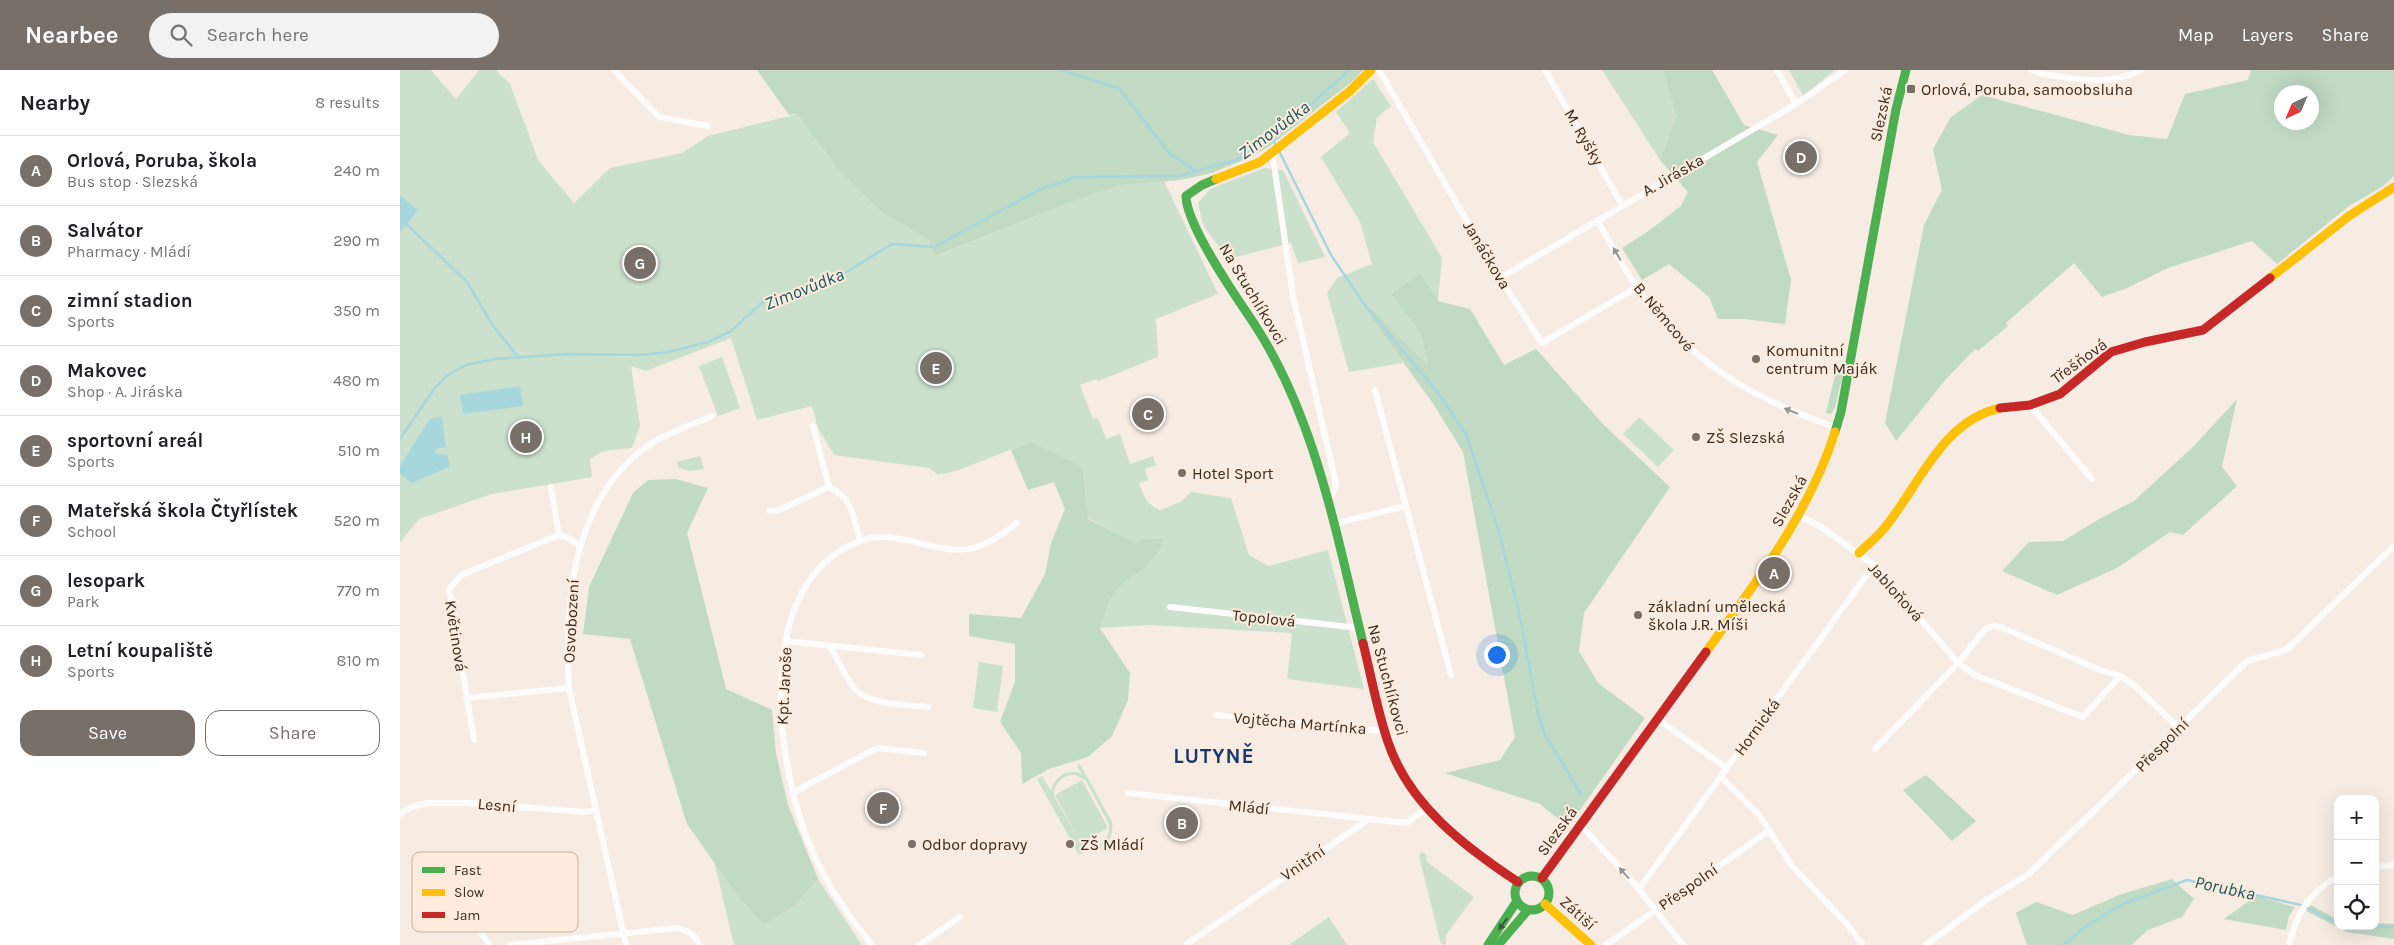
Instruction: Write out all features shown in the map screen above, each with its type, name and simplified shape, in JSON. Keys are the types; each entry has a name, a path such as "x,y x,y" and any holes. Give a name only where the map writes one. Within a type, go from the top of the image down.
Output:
{"street":[{"path":"614,70 658,117 708,126"},
{"name":"Na Stuchlíkovci","path":"1371,70 1350,91 1246,171 1198,186 1186,196 1186,204 1194,224 1234,295 1252,320 1282,371 1305,426 1334,524 1384,731 1399,765 1427,808 1472,850 1518,882"},
{"name":"Janáčkova","path":"1379,70 1500,278 1542,343 1637,288"},
{"name":"M. Ryšky","path":"1545,70 1622,205"},
{"path":"1777,70 1796,104"},
{"name":"A. Jiráska","path":"1500,278 1796,104 1845,70"},
{"name":"Slezská","path":"1542,878 1766,568 1800,516 1824,467 1837,428 1851,362 1896,109 1906,70"},
{"path":"2032,70 2087,82 2129,76 2141,70"},
{"name":"Na Stuchlíkovci","path":"1272,151 1293,296 1336,484 1332,495 1327,500"},
{"name":"Třešňová","path":"1859,553 1886,527 1934,456 1955,432 1973,417 1998,408 2030,405 2060,394 2111,352 2203,330 2349,216 2394,186"},
{"name":"B. Němcové","path":"1597,220 1637,288 1690,350 1731,380 1790,411 1837,428"},
{"path":"1375,390 1451,675"},
{"path":"2030,405 2092,479"},
{"name":"Osvobození","path":"626,945 569,688 566,645 574,564 593,512 605,490 636,455 658,439 712,416"},
{"path":"812,426 829,487"},
{"path":"551,487 559,535 567,537 580,546"},
{"path":"769,511 779,510 829,487 842,493 848,502 860,540"},
{"path":"1334,524 1406,506"},
{"name":"Jabloňová","path":"1800,516 1821,527 1874,565 1958,663 1975,675 2083,717 2120,676"},
{"name":"Kpt. Jaroše","path":"872,945 832,891 813,853 792,793 781,725 782,666 796,601 816,571 860,540 886,537 952,550 968,549 983,545 1017,523"},
{"name":"Květinová","path":"474,740 449,589 453,582 462,575 559,535"},
{"name":"Přespolní","path":"1926,945 1986,900 2029,874 2246,661 2286,650 2394,546"},
{"name":"Hornická","path":"1639,889 1874,565"},
{"name":"Topolová","path":"1170,607 1359,628"},
{"path":"1874,749 1958,663 1986,629 1994,626 2100,670 2120,676 2135,686 2179,728"},
{"path":"786,641 921,655"},
{"path":"830,646 855,689 863,696 878,701 928,707"},
{"path":"466,698 569,688"},
{"name":"Vojtěcha Martínka","path":"1216,715 1384,731"},
{"path":"1657,719 1727,768"},
{"path":"792,793 878,748 924,753"},
{"path":"1721,776 1760,816 1792,866 1846,923 1863,945"},
{"name":"Mládí","path":"1128,793 1370,819"},
{"name":"Lesní","path":"400,814 414,806 427,803 468,803 585,812 596,810"},
{"path":"1370,819 1406,823 1427,808"},
{"name":"Vnitřní","path":"1187,944 1370,819"},
{"path":"1580,824 1639,889 1683,945"},
{"name":"Přespolní","path":"1606,945 1770,830"},
{"path":"2379,867 2394,865"},
{"path":"1488,945 1509,916 1517,901 1515,891 1518,882 1532,875 1542,878 1549,893 1546,904 1537,909 1528,910 1498,945"},
{"path":"2289,945 2295,921 2310,898 2334,879"},
{"path":"1517,901 1528,910"},
{"name":"Zátiší","path":"1546,904 1591,945"},
{"path":"919,945 960,916"},
{"path":"510,945 677,928 690,931 697,939 699,945"},
{"path":"481,932 489,945"}],"green space":[{"path":"400,70 431,70 456,99 479,70 496,70 510,84 538,160 574,203 610,168 682,153 708,136 797,114 840,172 883,213 929,240 936,256 1082,198 1121,185 1164,181 1218,294 1156,319 1158,357 1101,380 1098,381 1096,379 1080,385 1093,419 1098,418 1106,439 1120,434 1130,464 1153,456 1156,465 1145,469 1148,480 1139,483 1146,499 1156,508 1160,510 1181,502 1191,492 1231,498 1249,555 1268,566 1328,550 1364,689 1287,679 1292,633 1149,625 1100,628 1110,600 1123,583 1145,568 1163,538 1143,539 1136,544 1088,518 1030,442 959,470 938,475 929,468 834,455 818,428 812,406 757,420 731,338 646,371 631,366 640,426 632,448 604,451 590,459 592,477 492,494 419,519 400,542"},
{"path":"757,70 1363,70 1354,80 1267,148 1246,159 1212,173 1181,180 1121,185 1082,198 935,256 929,240 883,213 840,172 797,114 789,115"},
{"path":"1602,70 1663,70 1676,116 1660,160"},
{"path":"1663,70 1712,70 1744,125 1778,135 1757,162 1791,280 1785,324 1745,319 1718,319 1709,297 1669,264 1642,280 1622,248 1681,206 1688,192 1660,160 1676,116"},
{"path":"1789,70 1835,70 1803,96"},
{"path":"2251,70 2394,70 2394,176 2382,187 2349,206 2277,264 2252,241 2168,268 2127,288 2102,297 2074,263 2006,323 2008,326 1978,351 1975,349 1947,378 1896,441 1885,423 1924,225 1942,190 1933,149 1951,117 1982,95 2129,135 2167,139 2185,94 2248,80"},
{"path":"1373,79 1391,106 1377,118 1373,142 1442,258 1438,301 1393,294 1421,334 1427,365 1371,318 1403,363 1349,372 1327,293 1337,278 1372,264 1360,222 1321,157 1350,133 1336,112"},
{"path":"1264,168 1283,170 1325,257 1298,263 1291,243 1228,259 1203,225 1198,203 1210,189"},
{"path":"1420,273 1438,301 1470,309 1504,365 1536,349 1603,424 1670,487 1584,613 1579,651 1598,683 1645,718 1568,827 1540,804 1445,773 1500,760 1515,737 1463,452 1432,402 1371,318 1371,309 1427,364 1421,334 1392,294"},
{"path":"722,357 740,408 718,416 699,366"},
{"path":"1836,372 1843,374 1835,408 1831,414 1826,413"},
{"path":"2237,399 2222,467 2237,486 2183,535 2170,532 2117,568 2057,595 2002,571 2029,542 2063,541 2134,501 2195,445"},
{"path":"1639,417 1674,450 1658,467 1623,434"},
{"path":"1030,442 1082,467 1088,519 1136,543 1143,539 1164,538 1159,551 1145,568 1123,583 1110,600 1100,628 1130,673 1128,700 1112,736 1088,757 1049,769 1022,784 1021,753 1000,722 1015,682 1015,644 969,636 969,614 1021,618 1045,574 1051,543 1065,509 1054,482 1028,490 1011,450"},
{"path":"700,456 704,469 690,471 679,468 677,462"},
{"path":"676,479 708,488 687,533 726,689 772,710 776,753 788,805 818,879 794,906 764,924 740,899 687,824 630,639 583,634 589,587 633,493 648,480"},
{"path":"979,662 1003,666 997,712 973,708"},
{"path":"1080,764 1112,822 1111,835 1105,844 1095,849 1082,847 1084,852 1079,855 1037,779 1042,776 1051,791 1055,781 1062,775 1071,772 1082,774 1077,766","holes":["1075,775 1086,781 1109,824 1108,836 1101,844 1092,847 1081,843 1108,828 1082,780 1055,795 1080,842 1054,796 1055,787 1066,776"]},
{"path":"1926,775 1976,821 1952,841 1903,790"},
{"path":"1421,852 1426,854 1427,862 1474,897 1446,935 1446,945 1441,944 1419,856"},
{"path":"714,861 740,899 794,906 818,879 862,945 734,945"},
{"path":"2172,879 2194,899 2182,917 2148,930 2131,945 2027,945 2016,913 2036,902 2073,915 2119,895"},
{"path":"2256,896 2295,907 2289,916 2286,930 2224,919"},
{"path":"2311,905 2334,918 2334,925 2306,911"},
{"path":"1329,917 1347,945 1289,945"},
{"path":"2379,923 2394,924 2394,939 2343,930 2379,930"}],"water":[{"path":"400,196 418,210 400,232"},
{"path":"520,386 523,406 463,414 460,395"},
{"path":"442,417 446,447 435,449 436,454 448,455 449,467 412,483 400,474 400,466 430,419"}],"waterway":[{"path":"1060,70 1119,88 1169,153 1196,171"},
{"name":"Zimovůdka","path":"400,439 434,389 446,376 466,365 495,359 568,354 640,355 669,352 708,342 731,331 764,301 835,279 892,244 934,247 1039,190 1076,177 1179,176 1236,160 1272,137 1349,70"},
{"path":"1272,137 1276,146"},
{"path":"1279,151 1331,255 1366,307 1436,390 1466,434 1498,528 1520,617 1538,714 1545,734 1581,794"},
{"path":"400,218 467,282 493,326 519,358"},
{"name":"Porubka","path":"2063,945 2085,927 2123,904 2187,880 2301,905 2334,921"},
{"name":"Porubka","path":"2379,926 2394,927"}],"traffic: fast":[{"path":"1835,432 1841,412 1896,109 1906,70"},
{"path":"1216,179 1202,185 1186,196 1188,208 1212,259 1273,356 1292,394 1321,475 1333,517 1363,643"},
{"path":"1532,876 1539,877 1544,881 1548,886 1549,893 1548,900 1544,905 1539,909 1532,910 1525,909 1520,905 1516,900 1515,893 1516,886 1520,881 1525,877 1532,876"},
{"path":"1488,945 1517,901"},
{"path":"1498,945 1528,910"}],"traffic: slow":[{"path":"1216,179 1260,162 1350,91 1371,70"},
{"path":"2270,278 2349,216 2394,187"},
{"path":"1859,553 1883,530 1947,440 1962,426 1980,415 2000,408"},
{"path":"1706,652 1762,573 1796,519 1811,491 1835,432"},
{"path":"1545,904 1591,945"}],"traffic: jam":[{"path":"2000,408 2030,405 2060,394 2111,352 2145,342 2203,330 2270,278"},
{"path":"1363,643 1384,730 1397,765 1410,786 1424,805 1459,839 1518,882"},
{"path":"1542,878 1706,652"}],"place":[{"name":"Orlová, Poruba, samoobsluha","path":"1911,89"},
{"name":"Makovec","path":"1801,157"},
{"name":"lesopark","path":"640,263"},
{"name":"Komunitní centrum Maják","path":"1756,359"},
{"name":"sportovní areál","path":"936,368"},
{"name":"zimní stadion","path":"1148,414"},
{"name":"Letní koupaliště","path":"526,437"},
{"name":"ZŠ Slezská","path":"1696,437"},
{"name":"Hotel Sport","path":"1182,473"},
{"name":"Orlová, Poruba, škola","path":"1774,573"},
{"name":"základní umělecká škola J.R. Míši","path":"1638,615"},
{"name":"Mateřská škola Čtyřlístek","path":"883,808"},
{"name":"Salvátor","path":"1182,823"},
{"name":"Odbor dopravy","path":"912,844"},
{"name":"ZŠ Mládí","path":"1070,844"}],"district":[{"name":"LUTYNĚ","path":"1214,756"}]}
